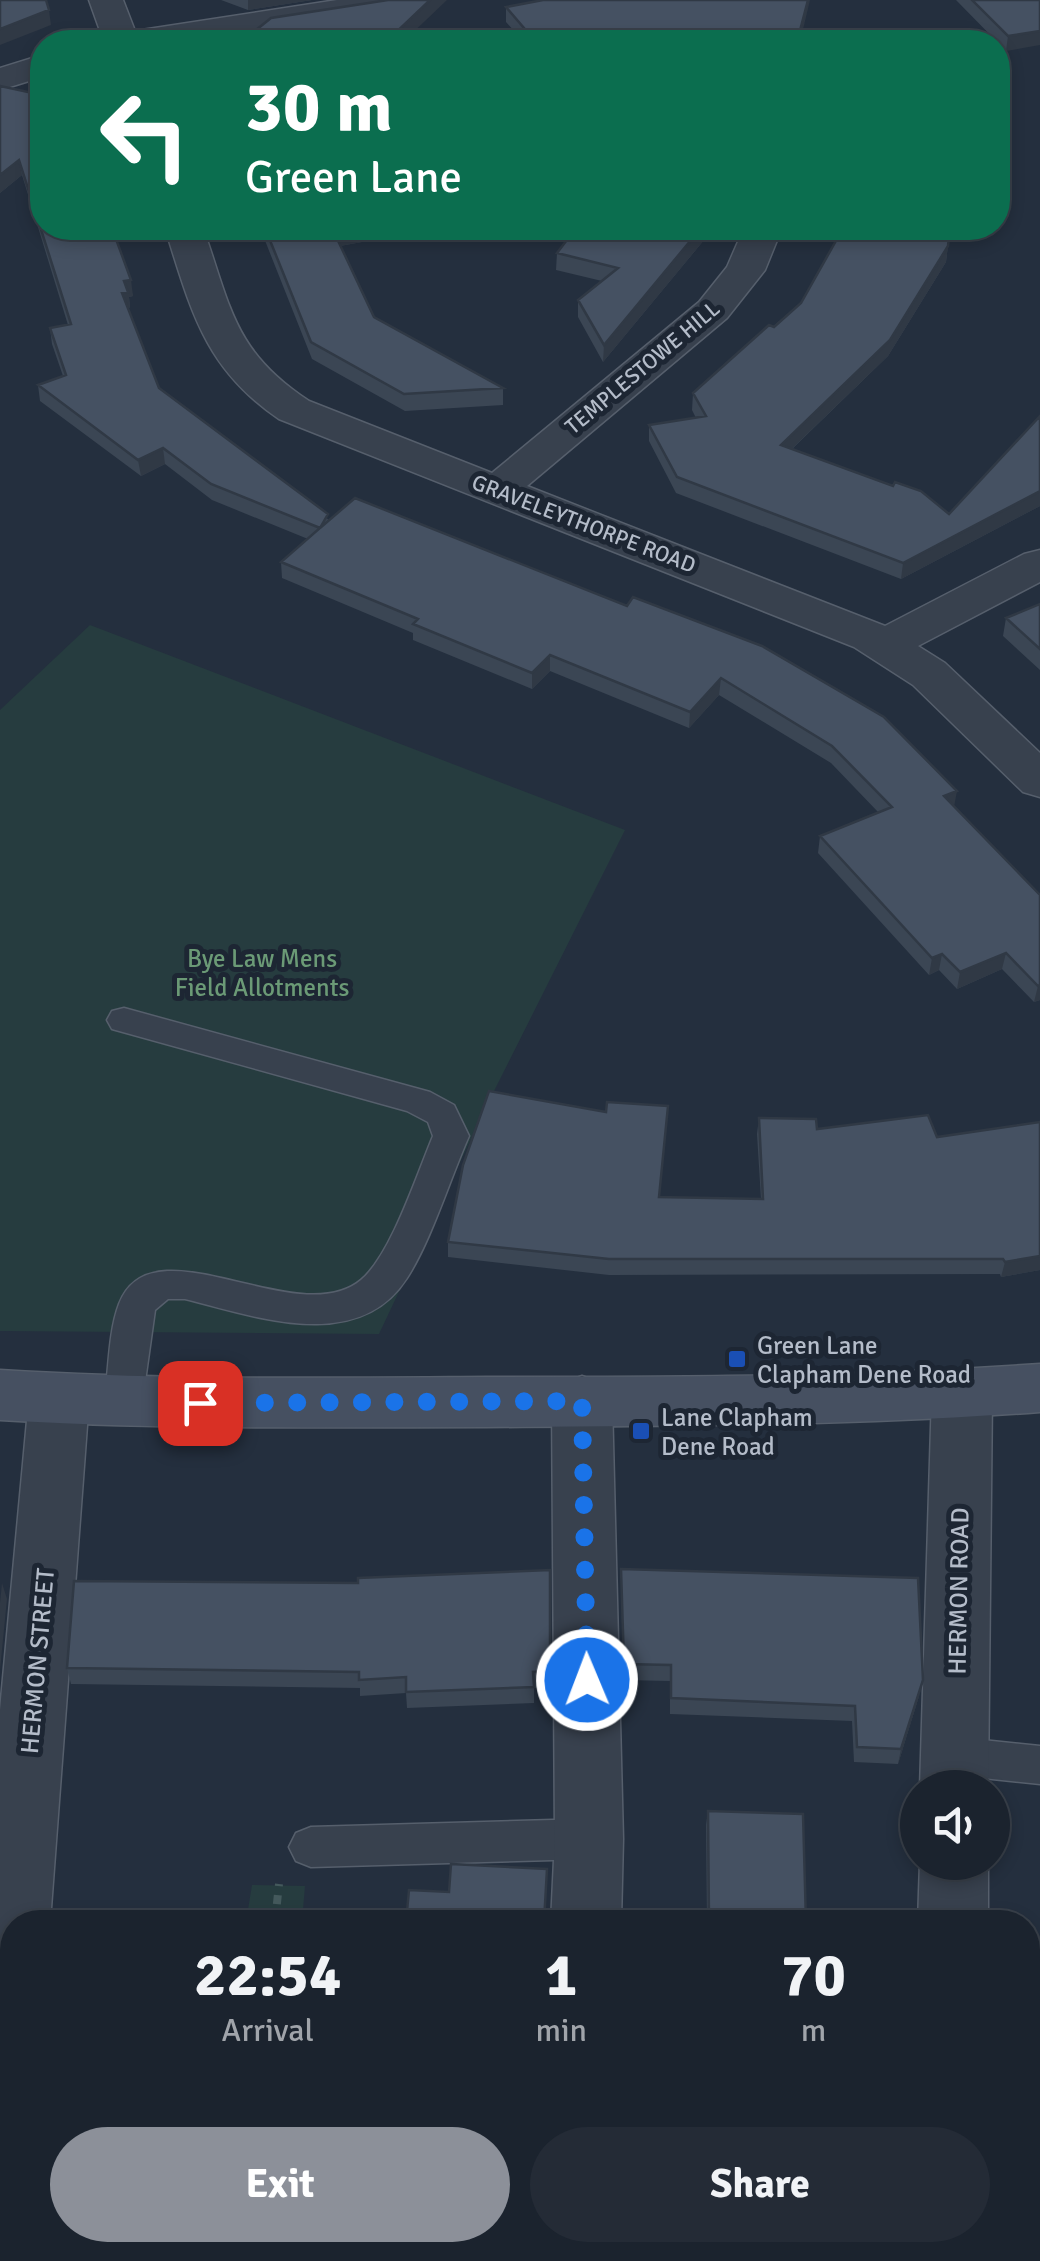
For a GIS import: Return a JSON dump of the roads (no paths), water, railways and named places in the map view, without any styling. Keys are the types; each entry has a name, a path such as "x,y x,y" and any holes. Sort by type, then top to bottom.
{"street":[{"path":"106,0 117,30"},
{"path":"211,30 403,0"},
{"path":"0,80 30,70"},
{"name":"GRAVELEYTHORPE ROAD","path":"188,240 222,340 247,378 294,410 885,644 929,674 1040,781"},
{"name":"TEMPLESTOWE HILL","path":"498,489 713,310 745,270 758,240"},
{"path":"885,644 1040,564"},
{"path":"29,1397 124,1403 582,1401 962,1394 1040,1388"},
{"name":"HERMON ROAD","path":"954,1770 962,1394"},
{"name":"HERMON STREET","path":"15,1910 29,1397"},
{"path":"582,1401 589,1839 586,1910"},
{"path":"953,1910 954,1880"}],"lane":[{"path":"124,1020 418,1101 442,1114 451,1136 382,1287 343,1309 320,1312 185,1284 162,1285 143,1297 138,1306 124,1403"},
{"path":"979,1770 1040,1765"},
{"path":"311,1847 589,1839"}],"place":[{"name":"Green Lane Clapham Dene Road","path":"737,1359"},
{"name":"Lane Clapham Dene Road","path":"641,1431"}],"park label":[{"name":"Bye Law Mens Field Allotments","path":"262,972"}]}
